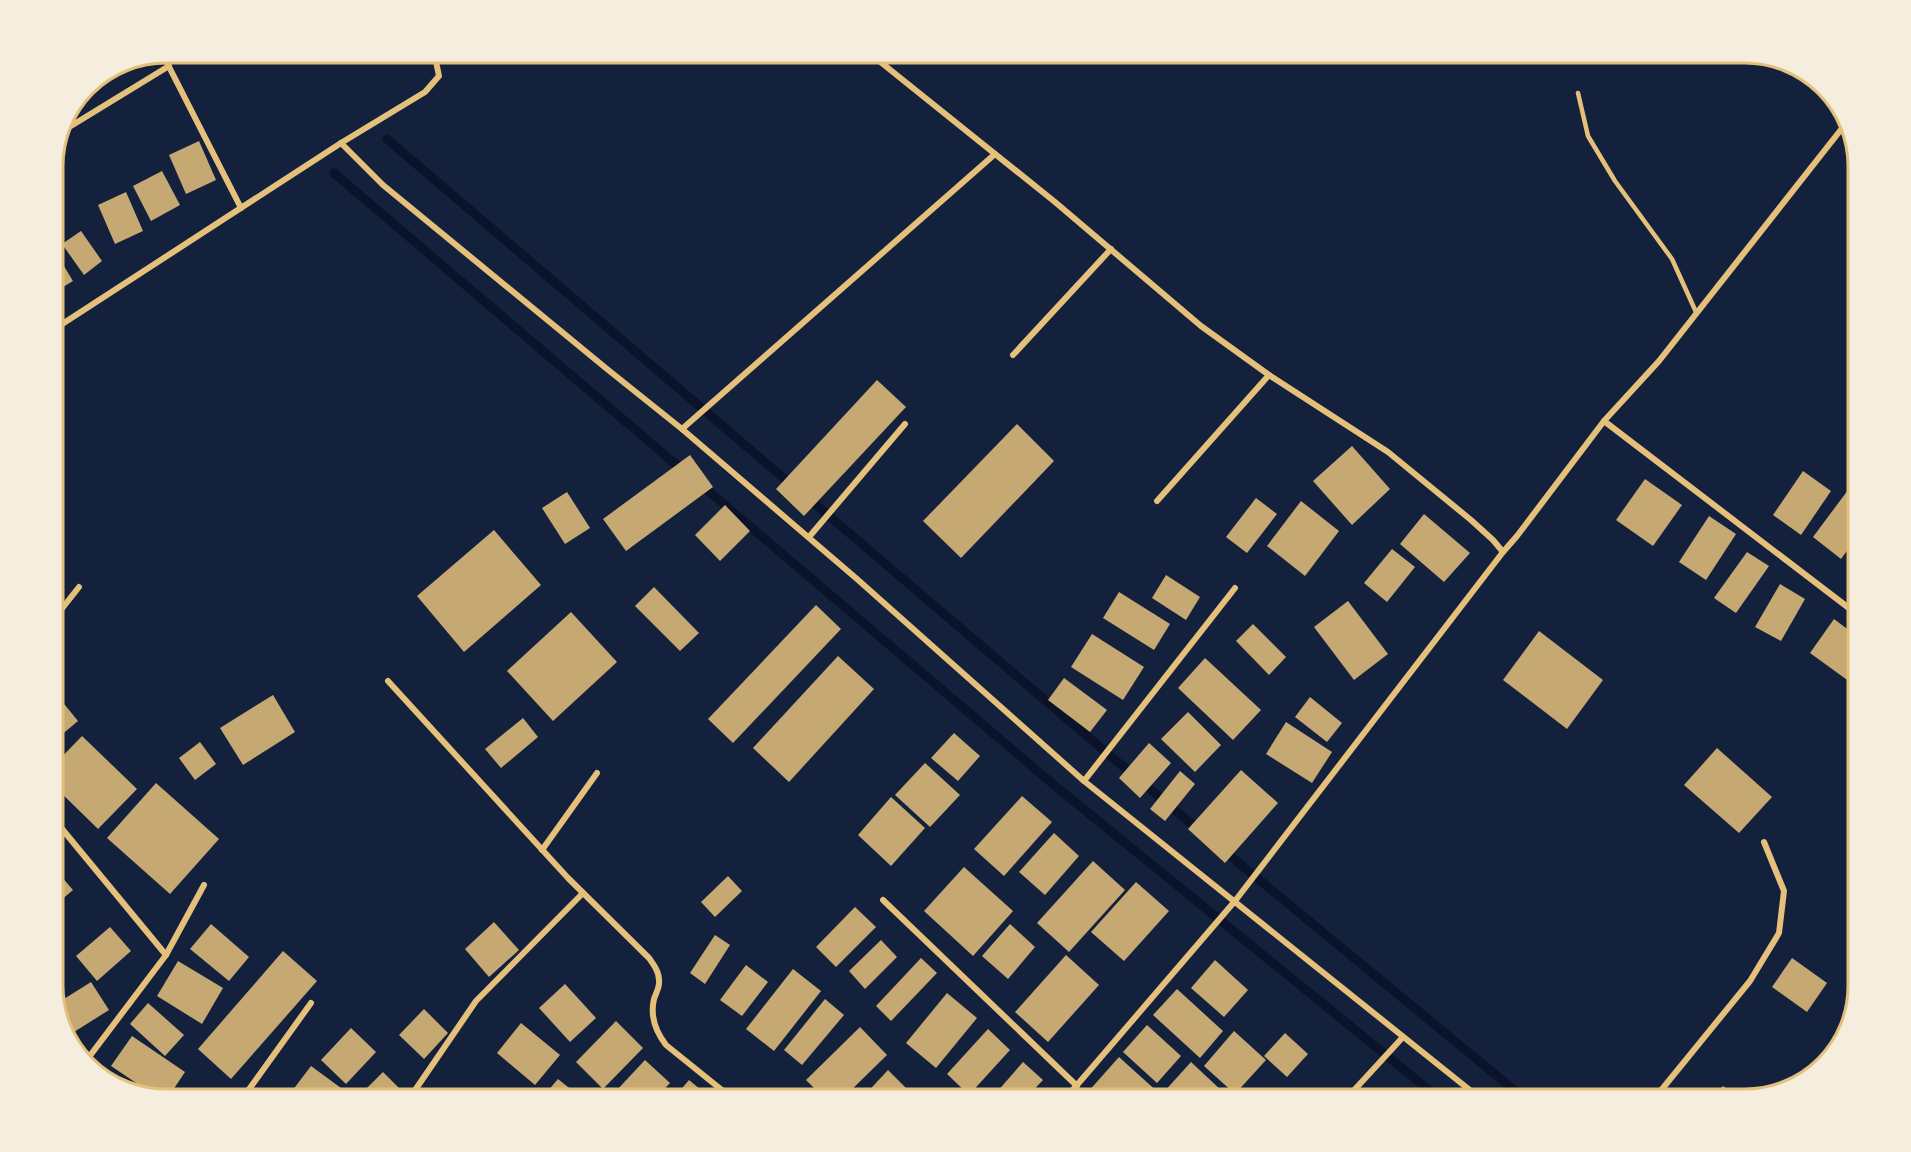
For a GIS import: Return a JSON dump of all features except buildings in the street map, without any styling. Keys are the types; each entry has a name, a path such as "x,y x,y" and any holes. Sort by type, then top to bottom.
{"street":[{"path":"167,63 241,208"},
{"path":"63,324 341,143 425,92 439,76 436,63"},
{"path":"882,63 1111,249 1201,326 1269,375 1388,452 1472,520 1503,552"},
{"path":"72,126 169,66"},
{"path":"1074,1089 1235,901 1604,421 1659,361 1841,129"},
{"path":"341,143 392,192 682,429 809,537 1084,781 1467,1089"},
{"path":"682,429 995,154"},
{"path":"1013,355 1111,249"},
{"path":"1157,501 1269,375"},
{"path":"1604,421 1848,607"},
{"path":"809,537 905,424"},
{"path":"63,607 79,587"},
{"path":"1084,781 1235,588"},
{"path":"388,681 542,850 649,958 657,970 660,982 654,1001 653,1018 659,1036 666,1045 720,1089"},
{"path":"542,850 597,773"},
{"path":"63,830 166,955"},
{"path":"1663,1089 1750,981 1779,933 1784,891 1764,842"},
{"path":"90,1056 166,955 204,885"},
{"path":"416,1089 476,1001 583,892"},
{"path":"883,900 1077,1086"},
{"path":"250,1089 311,1003"},
{"path":"1356,1089 1403,1037"}],"lane":[{"path":"1578,93 1588,136 1615,182 1672,259 1696,312"}],"waterway":[{"path":"387,139 794,487"},
{"path":"334,173 686,473"},
{"path":"699,483 1054,785 1428,1089"},
{"path":"807,497 1201,832"},
{"path":"1223,850 1513,1089"}]}
